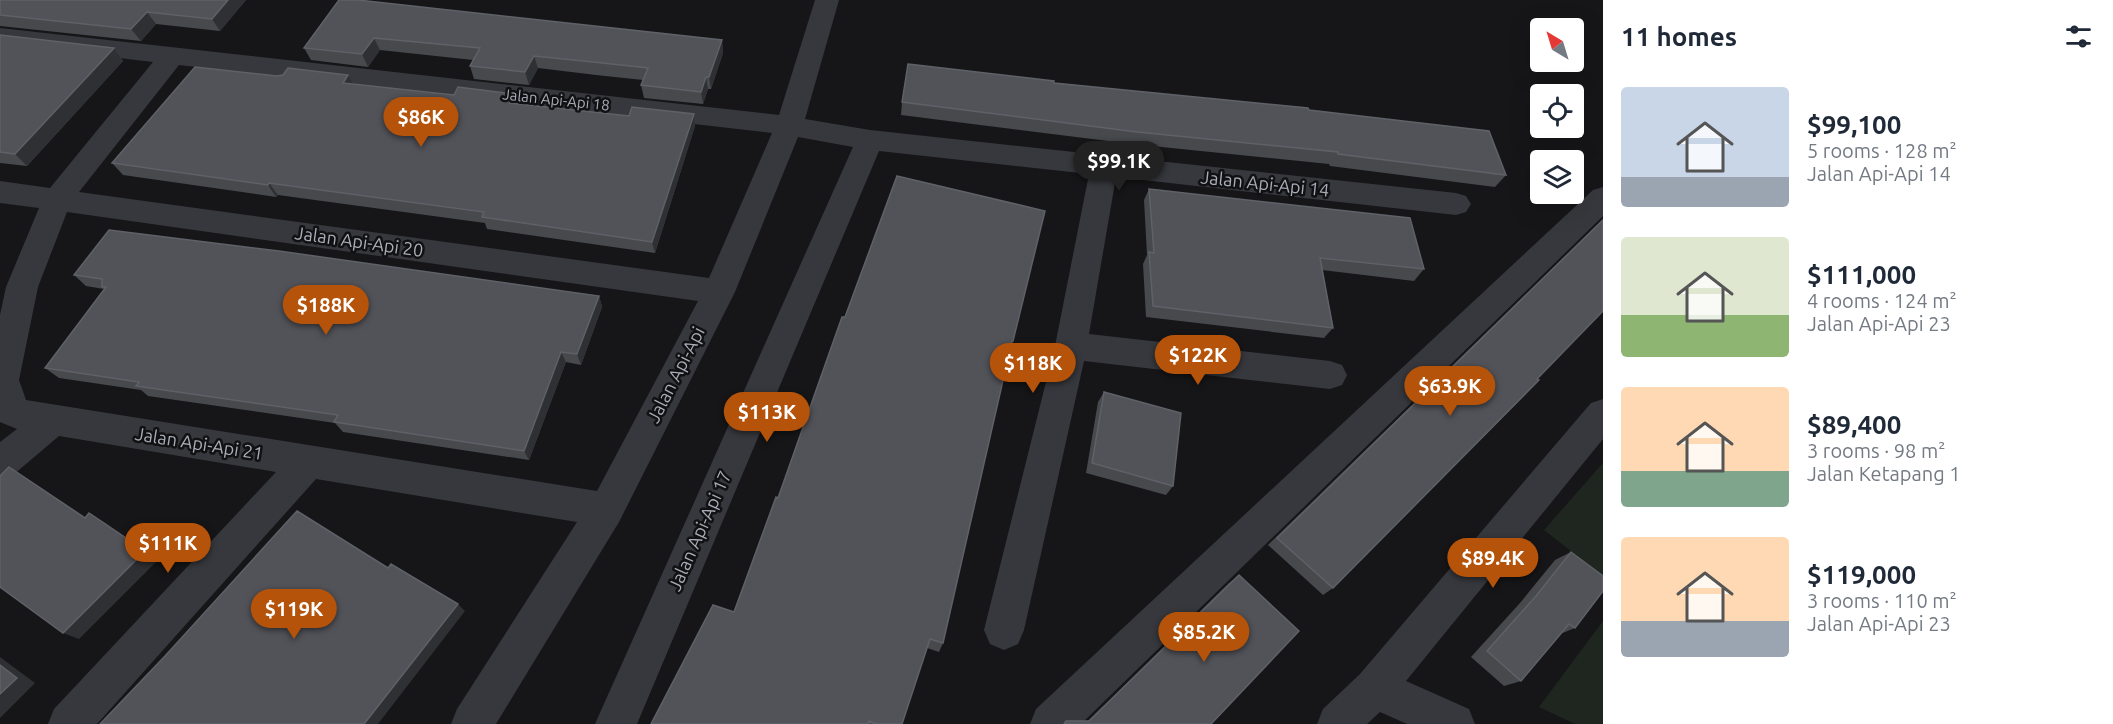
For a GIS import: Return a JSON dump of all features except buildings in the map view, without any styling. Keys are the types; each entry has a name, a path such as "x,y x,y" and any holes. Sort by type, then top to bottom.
{"street":[{"name":"Jalan Api-Api","path":"472,724 606,510 719,292 789,126 826,0"},
{"name":"Jalan Api-Api 18","path":"0,36 789,126"},
{"path":"57,200 171,57"},
{"name":"Jalan Api-Api 14","path":"789,126 870,140 1456,204"},
{"name":"Jalan Api-Api 17","path":"616,724 870,140"},
{"path":"1004,630 1071,346 1104,167"},
{"name":"Jalan Api-Api 20","path":"0,192 719,292"},
{"path":"1051,724 1603,198"},
{"name":"Jalan Api-Api 21","path":"57,200 22,287 2,380 13,413 606,510"},
{"path":"1071,346 1330,375"},
{"path":"1338,724 1374,688 1603,414"},
{"path":"0,464 52,420"},
{"path":"69,724 308,462"},
{"path":"1374,688 1454,724"}],"shaded area":[{"path":"1603,463 1603,576 1544,530"},
{"path":"1603,621 1603,724 1575,724 1539,707"}]}
